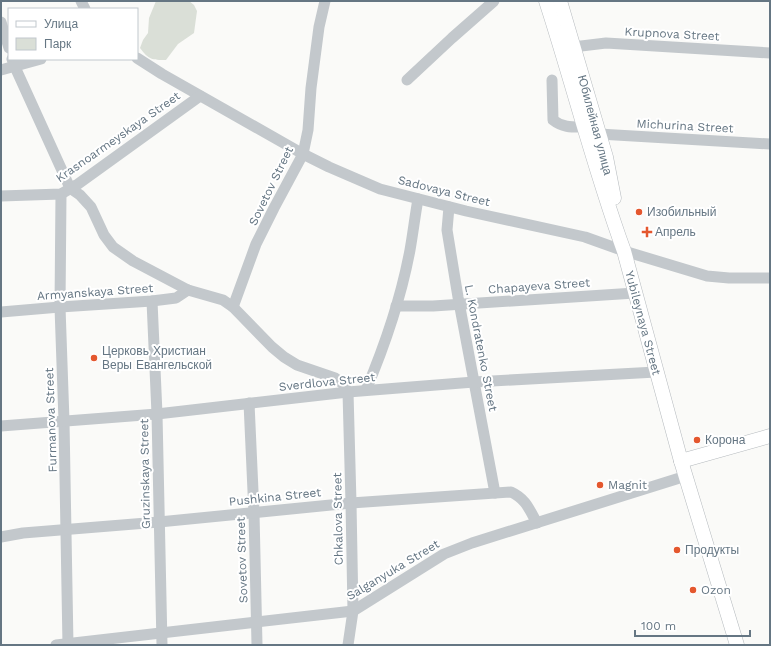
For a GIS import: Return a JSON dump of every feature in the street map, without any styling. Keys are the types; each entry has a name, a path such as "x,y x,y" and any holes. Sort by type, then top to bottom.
{"main road":[{"name":"Yubileynaya Street","path":"546,1 624,251 681,461 737,645"},
{"name":"Юбилейная улица","path":"560,1 606,157 624,251"},
{"path":"681,461 770,436"}],"street":[{"name":"Sovetov Street","path":"233,307 256,244 303,154 308,130 311,88 319,27 325,1"},
{"path":"407,80 494,1"},
{"path":"1,22 8,45"},
{"name":"Krupnova Street","path":"573,46 606,43 770,53"},
{"name":"Sadovaya Street","path":"138,59 200,96 303,154 380,189 449,207 585,237 624,251 707,276 729,278 770,278"},
{"path":"1,70 14,63 34,60"},
{"path":"14,63 66,191 80,195 91,207 104,235 114,247 133,261 188,290 223,300 233,307 272,347 284,357 297,365 335,378 342,383 348,392"},
{"path":"552,80 553,120 558,124 567,127 585,127"},
{"name":"Krasnoarmeyskaya Street","path":"1,196 66,191 78,184 200,96"},
{"name":"Michurina Street","path":"599,134 770,144"},
{"name":"Furmanova Street","path":"66,191 60,307 64,421 68,644"},
{"path":"366,390 380,356 403,281 410,250 418,199"},
{"name":"L. Kondratenko Street","path":"449,207 447,230 459,304 495,493"},
{"name":"Armyanskaya Street","path":"1,312 152,301 176,298 188,290"},
{"name":"Chapayeva Street","path":"396,306 433,306 635,293"},
{"name":"Gruzinskaya Street","path":"152,301 157,414 162,645"},
{"name":"Sverdlova Street","path":"1,426 157,414 366,390 474,382 656,372"},
{"name":"Chkalova Street","path":"348,392 353,611 348,645"},
{"name":"Sovetov Street","path":"249,403 254,513 257,645"},
{"name":"Salganyuka Street","path":"56,645 353,611 444,554 472,543 686,476"},
{"name":"Pushkina Street","path":"1,537 23,533 159,522 351,503 511,492 519,496 526,503 537,523"}],"green space":[{"path":"156,1 189,1 194,5 197,11 194,33 178,44 166,60 157,60 148,57 140,48 148,33 149,18"}],"place":[{"name":"Изобильный","path":"639,212"},
{"name":"Апрель","path":"647,232"},
{"name":"Церковь Христиан Веры Евангельской","path":"94,358"},
{"name":"Корона","path":"697,440"},
{"name":"Magnit","path":"600,485"},
{"name":"Продукты","path":"677,550"},
{"name":"Ozon","path":"693,590"}]}
